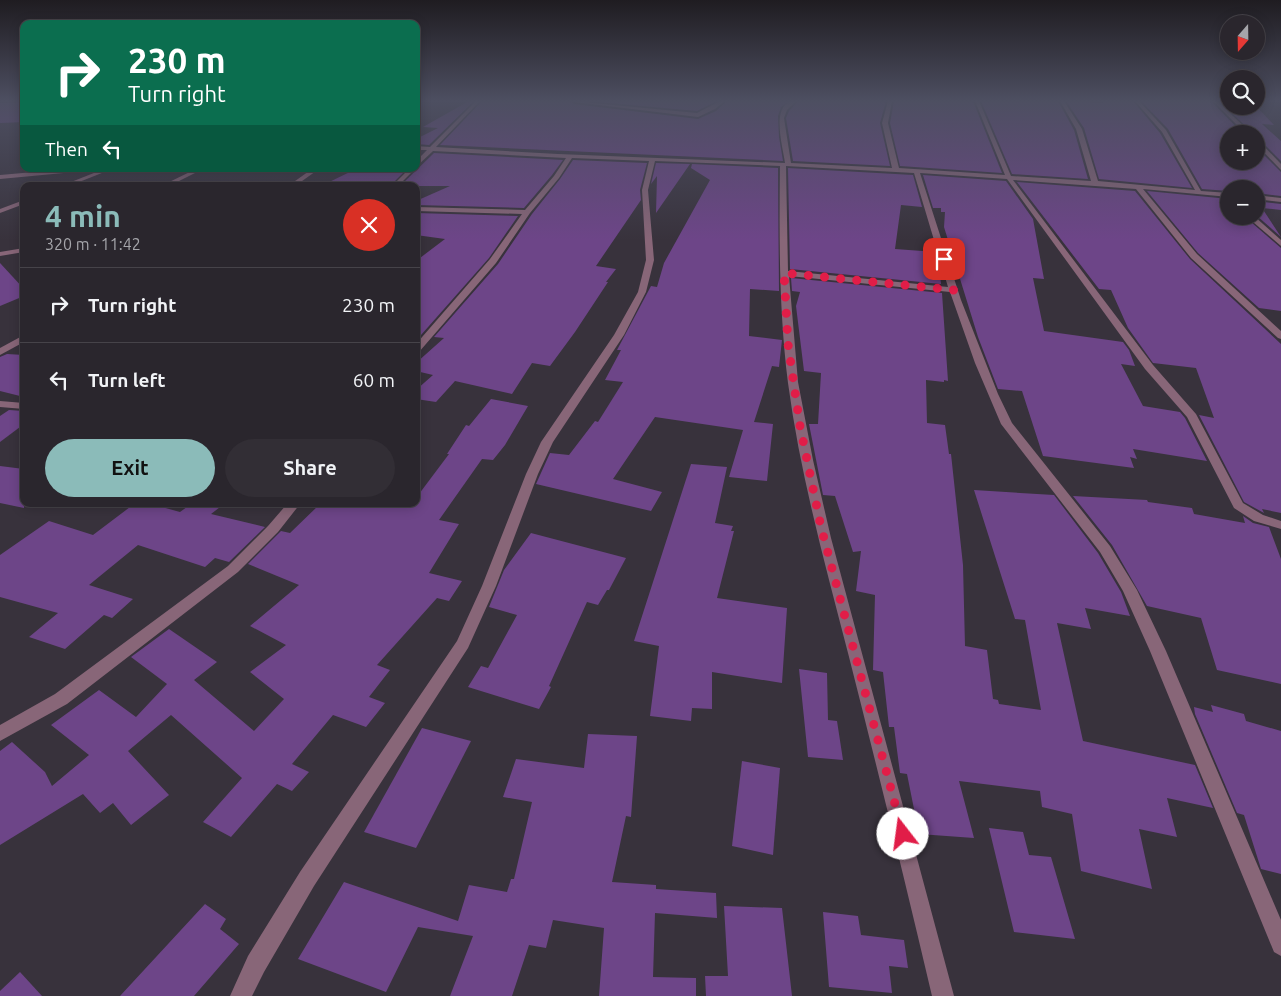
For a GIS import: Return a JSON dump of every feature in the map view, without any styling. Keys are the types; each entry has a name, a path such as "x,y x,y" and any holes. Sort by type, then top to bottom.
{"street":[{"path":"784,147 786,164 784,273 788,344 800,426 821,527 913,871 944,996"},
{"path":"891,147 896,170"},
{"path":"996,147 1009,178 1150,367 1192,416 1238,506 1250,516 1268,523 1281,525"},
{"path":"1086,147 1095,183"},
{"path":"1173,147 1199,192"},
{"path":"420,148 896,170 1137,186 1220,194"},
{"path":"420,161 432,149"},
{"path":"1265,150 1281,168"},
{"path":"420,345 493,261 527,212 557,177 570,156"},
{"path":"242,996 256,964 307,879 464,644 489,586 532,474 547,442 620,335 642,292 650,260 644,208 645,190 652,160"},
{"path":"0,178 51,172"},
{"path":"74,182 100,172"},
{"path":"172,182 194,172"},
{"path":"297,182 312,172"},
{"path":"399,182 409,172"},
{"path":"916,172 954,290 984,373 1007,424 1105,549 1130,590 1158,651 1281,945"},
{"path":"1137,186 1194,256 1279,332"},
{"path":"1265,198 1281,200"},
{"path":"0,211 20,204"},
{"path":"420,209 527,212"},
{"path":"1259,225 1281,244"},
{"path":"0,254 20,251"},
{"path":"784,273 954,290"},
{"path":"0,352 20,340"},
{"path":"0,404 20,406"},
{"path":"0,734 61,699 233,569 273,529 291,507"}],"building":[{"path":"493,147 781,147 783,161"},
{"path":"791,147 886,147 890,166 793,161"},
{"path":"896,147 992,147 1002,173 900,166"},
{"path":"1001,147 1079,147 1088,179 1012,174"},
{"path":"1090,147 1168,147 1192,188 1099,179"},
{"path":"1178,147 1220,147 1220,170 1265,170 1265,156 1281,172 1281,196 1265,194 1265,180 1220,180 1220,190 1202,189"},
{"path":"1267,147 1281,147 1281,161"},
{"path":"434,153 563,160 524,208 420,205 420,199 450,186 420,186 420,182 404,182 414,172 420,172 420,167"},
{"path":"573,160 647,163 640,190 641,200 596,266 616,269 606,282 608,282 550,366 532,363 512,394 455,381 436,402 420,400 420,386 433,375 420,372 420,359 444,338 434,337 498,264 532,214"},
{"path":"656,163 690,164 656,213 657,176 651,184"},
{"path":"692,164 778,168 779,291 750,289 749,336 782,340 779,367 772,366 754,422 773,424 767,481 729,477 743,430 655,417 613,479 662,492 651,511 536,484 550,453 569,455 595,421 598,422 623,382 605,380 621,350 617,350 651,286 657,287 664,263 710,180 691,168"},
{"path":"788,168 913,175 922,207 901,205 895,249 936,252 941,284 790,269"},
{"path":"350,172 404,172 394,182 329,182"},
{"path":"923,175 1006,181 1033,219 1044,279 1033,278 1044,331 1123,342 1129,350 1135,366 1121,364 1143,406 1180,412 1207,461 1133,449 1137,459 1130,457 1134,468 1043,456 1022,391 998,389 978,337 944,227 945,212 941,212 941,208 933,208"},
{"path":"1017,182 1135,191 1190,259 1281,344 1281,513 1262,509 1264,513 1244,502 1199,415 1214,418 1196,368 1153,363 1128,328 1111,290 1099,289"},
{"path":"1147,191 1220,198 1220,225 1254,225 1281,248 1281,311 1259,308 1198,253"},
{"path":"1265,202 1281,204 1281,210 1265,208"},
{"path":"420,213 518,216 489,258 420,335 420,258 445,239 420,236"},
{"path":"1265,213 1281,237 1265,223"},
{"path":"0,263 20,285 20,298 0,306"},
{"path":"791,278 942,293 948,381 926,380 927,423 945,425 949,454 951,454 963,565 965,646 987,650 993,699 998,700 999,704 1041,710 1025,620 1015,619 974,490 1054,495 1098,553 1121,592 1130,616 1085,608 1091,629 1057,623 1083,741 1195,765 1213,808 1167,798 1177,837 1139,829 1152,889 1081,871 1072,814 1042,807 1040,791 959,781 974,838 919,834 907,774 900,773 894,727 889,727 883,672 873,670 875,595 856,591 861,551 853,552 835,496 823,495 809,424 818,424 821,373 804,371 796,306 800,292 792,291"},
{"path":"7,354 20,355 20,396 0,391 0,357"},
{"path":"491,399 528,406 505,445 493,460 482,459 439,520 459,524 429,573 462,581 449,601 437,598 377,665 390,670 369,697 385,703 366,727 333,715 292,764 309,772 292,791 277,784 231,837 203,822 242,778 171,715 128,751 169,795 131,825 113,803 100,813 83,794 0,845 0,751 12,742 45,772 52,786 89,755 51,725 99,690 136,717 167,684 131,657 169,629 217,662 194,680 254,731 284,699 250,672 286,645 250,626 299,585 248,564 281,531 290,533 317,507 420,507 420,493 449,454 447,454 466,425 469,426"},
{"path":"9,410 20,411 20,427 0,442 0,416"},
{"path":"691,464 727,467 715,523 733,526 731,531 734,531 717,598 787,608 782,683 712,672 712,709 692,708 691,721 650,716 659,646 634,641"},
{"path":"0,466 20,468 20,507 24,508 0,503"},
{"path":"1073,496 1147,500 1148,502 1192,508 1194,514 1245,523 1243,516 1253,523 1269,527 1281,559 1281,684 1217,670 1201,618 1147,606 1112,545"},
{"path":"130,507 162,507 180,512 187,507 220,507 211,514 265,527 229,562 215,558 205,567 138,545 89,585 133,599 112,618 104,615 65,649 29,637 58,613 0,597 0,555 49,521 93,535"},
{"path":"531,533 626,558 609,590 607,590 598,605 587,602 549,686 551,687 539,709 468,687 481,666 488,668 517,615 489,607 504,570"},
{"path":"799,669 827,673 828,720 837,721 843,760 808,757"},
{"path":"1211,705 1244,714 1246,721 1281,731 1281,874 1261,869 1244,815 1237,813 1195,714 1194,707 1213,712"},
{"path":"422,728 471,741 416,848 364,832"},
{"path":"588,734 637,736 631,817 626,816 612,882 656,885 656,889 716,893 717,918 655,913 653,977 696,978 696,996 599,996 604,928 553,920 546,948 529,945 512,996 450,996 473,936 418,927 386,992 298,959 344,882 458,921 469,885 507,892 511,879 514,879 532,802 503,797 516,759 584,768"},
{"path":"742,761 780,768 773,855 732,846"},
{"path":"989,828 1023,832 1029,855 1051,857 1075,939 1014,932"},
{"path":"205,904 226,919 220,929 239,944 194,996 120,996"},
{"path":"724,906 782,908 792,996 706,996 705,976 728,976"},
{"path":"823,912 858,916 861,935 904,940 908,968 889,966 892,993 829,987"},
{"path":"20,972 42,996 0,996 0,991"}],"route":[{"path":"903,834 821,527 800,426 788,344 784,273 954,290 944,259"}]}
